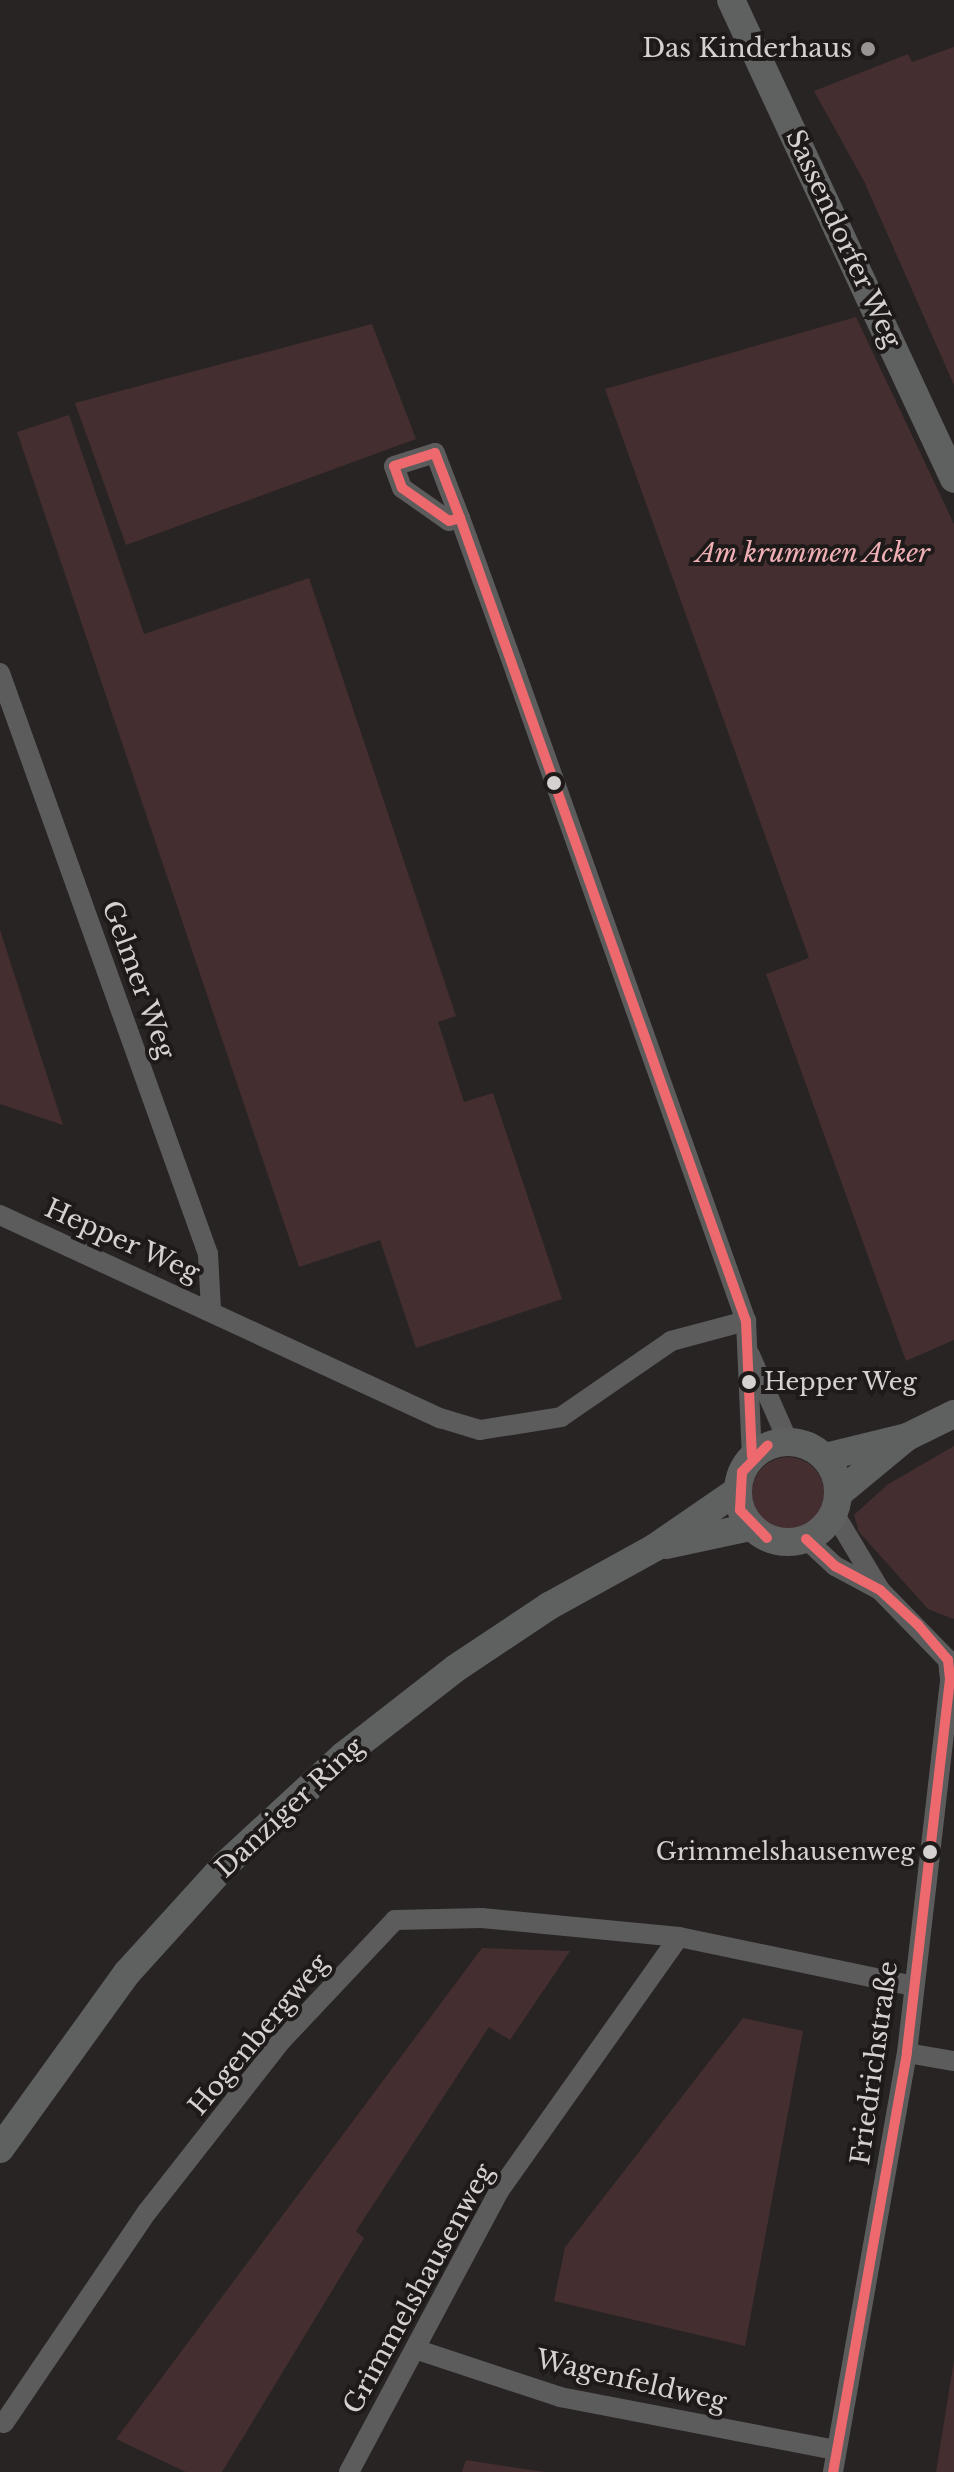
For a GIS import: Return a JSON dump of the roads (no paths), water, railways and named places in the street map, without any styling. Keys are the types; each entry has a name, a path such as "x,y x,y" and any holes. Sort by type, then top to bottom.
{"main road":[{"name":"Sassendorfer Weg","path":"731,0 954,479"},
{"path":"825,1457 907,1437 954,1414"},
{"path":"836,1503 836,1474 825,1457 808,1445 788,1441 752,1456 737,1491 751,1527 786,1543 806,1539 836,1503 907,1437"},
{"name":"Danziger Ring","path":"0,2149 127,1973 225,1865 343,1756 482,1650 654,1548 737,1491"},
{"name":"Danziger Ring","path":"654,1548 751,1527"}],"street":[{"path":"460,518 746,1321 750,1355 746,1383 752,1456"},
{"name":"Gelmer Weg","path":"0,673 9,728 208,1254 211,1309"},
{"name":"Hepper Weg","path":"0,1215 211,1309 440,1418 480,1430 561,1417 671,1341 746,1321"},
{"path":"750,1355 788,1441"},
{"path":"836,1503 880,1590"},
{"path":"806,1539 835,1566 880,1590"},
{"name":"Friedrichstraße","path":"833,2472 907,2053 950,1679 948,1660 880,1590"},
{"name":"Hogenbergweg","path":"4,2423 147,2212 282,2040 395,1920 482,1918 679,1937"},
{"path":"679,1937 913,1986"},
{"name":"Grimmelshausenweg","path":"349,2472 418,2350 499,2191 679,1937"},
{"path":"907,2053 954,2061"},
{"name":"Wagenfeldweg","path":"418,2350 560,2397 836,2450"}],"place":[{"name":"Das Kinderhaus","path":"868,49"},
{"name":"Hepper Weg","path":"749,1382"},
{"name":"Grimmelshausenweg","path":"930,1852"}],"park label":[{"name":"Am krummen Acker","path":"813,554"}]}
